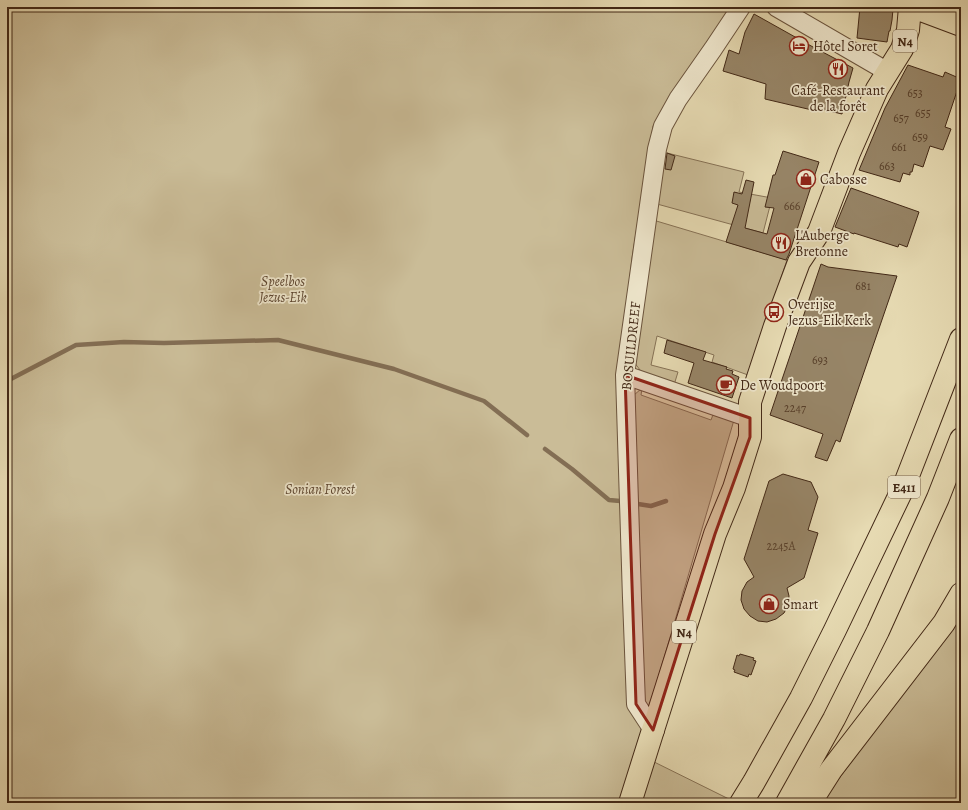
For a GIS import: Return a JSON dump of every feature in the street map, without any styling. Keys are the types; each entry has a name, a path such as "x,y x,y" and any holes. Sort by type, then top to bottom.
{"main road":[{"name":"N4","path":"630,803 648,723 734,488 750,436 750,402 775,326 799,262 819,232 849,153 877,89 902,49 908,30 910,7"},
{"path":"913,7 961,25"},
{"name":"E411","path":"741,803 804,691 904,486 961,339"},
{"name":"E411","path":"787,803 834,719 878,631 935,505 961,439"},
{"path":"810,803 831,770 944,623 961,594"}],"street":[{"name":"BOSUILDREEF","path":"648,723 636,704 625,375 657,149 663,126 678,99 741,7"},
{"path":"776,7 888,72"},
{"path":"625,375 750,418"}],"highlighted area":[{"path":"625,375 750,418 750,437 715,534 653,730 636,704"}],"green space":[{"name":"Sonian Forest","path":"7,7 736,7 653,126 632,258 620,365 634,395 642,389 641,395 711,420 714,412 734,420 636,753 737,803 7,803"},
{"path":"663,152 744,172 739,192 772,198 763,233 657,204"},
{"path":"653,220 787,260 748,375 712,362 714,355 657,336 651,365 678,372 674,385 643,374 634,362"},
{"path":"961,613 961,803 821,803"}],"building":[{"path":"860,7 891,7 891,9 893,9 887,42 857,38"},
{"path":"754,14 853,68 842,114 813,107 812,110 765,99 766,84 723,71 729,50 739,54 745,32"},
{"path":"908,65 943,77 945,72 961,79 945,127 951,129 943,150 930,146 923,167 914,164 910,175 903,173 900,182 859,170 885,108"},
{"path":"783,151 819,162 786,260 726,242 738,205 732,203 734,192 742,194 746,180 754,182 745,228 767,234 774,208 765,207 773,175 775,175"},
{"path":"667,153 675,156 671,170 665,169"},
{"path":"851,188 919,212 907,247 899,244 898,247 835,227"},
{"path":"821,264 828,267 897,276 840,442 836,440 827,461 815,457 823,434 770,415"},
{"path":"667,340 706,352 703,360 727,367 726,369 733,371 732,374 739,377 732,398 688,383 694,363 664,353"},
{"path":"783,474 811,482 818,497 808,530 818,533 804,578 787,588 789,596 788,605 784,613 776,619 767,622 758,621 750,616 744,609 741,600 742,591 747,582 754,577 744,559 769,481"},
{"path":"740,654 754,658 753,660 756,661 751,675 749,674 748,677 734,672 735,670 733,669 737,655 739,656"}],"waterway":[{"path":"7,381 76,345 124,342 164,343 278,340 394,369 484,401 527,435"},
{"path":"545,449 609,500 620,501"},
{"path":"638,504 651,506 666,501"}],"place":[{"name":"Hôtel Soret","path":"799,46"},
{"name":"Café-Restaurant de la forêt","path":"838,69"},
{"name":"Cabosse","path":"806,179"},
{"name":"L'Auberge Bretonne","path":"781,243"},
{"name":"Overijse Jezus-Eik Kerk","path":"774,312"},
{"name":"De Woudpoort","path":"726,385"},
{"name":"Smart","path":"769,604"}],"park label":[{"name":"Speelbos Jezus-Eik","path":"283,290"}]}
